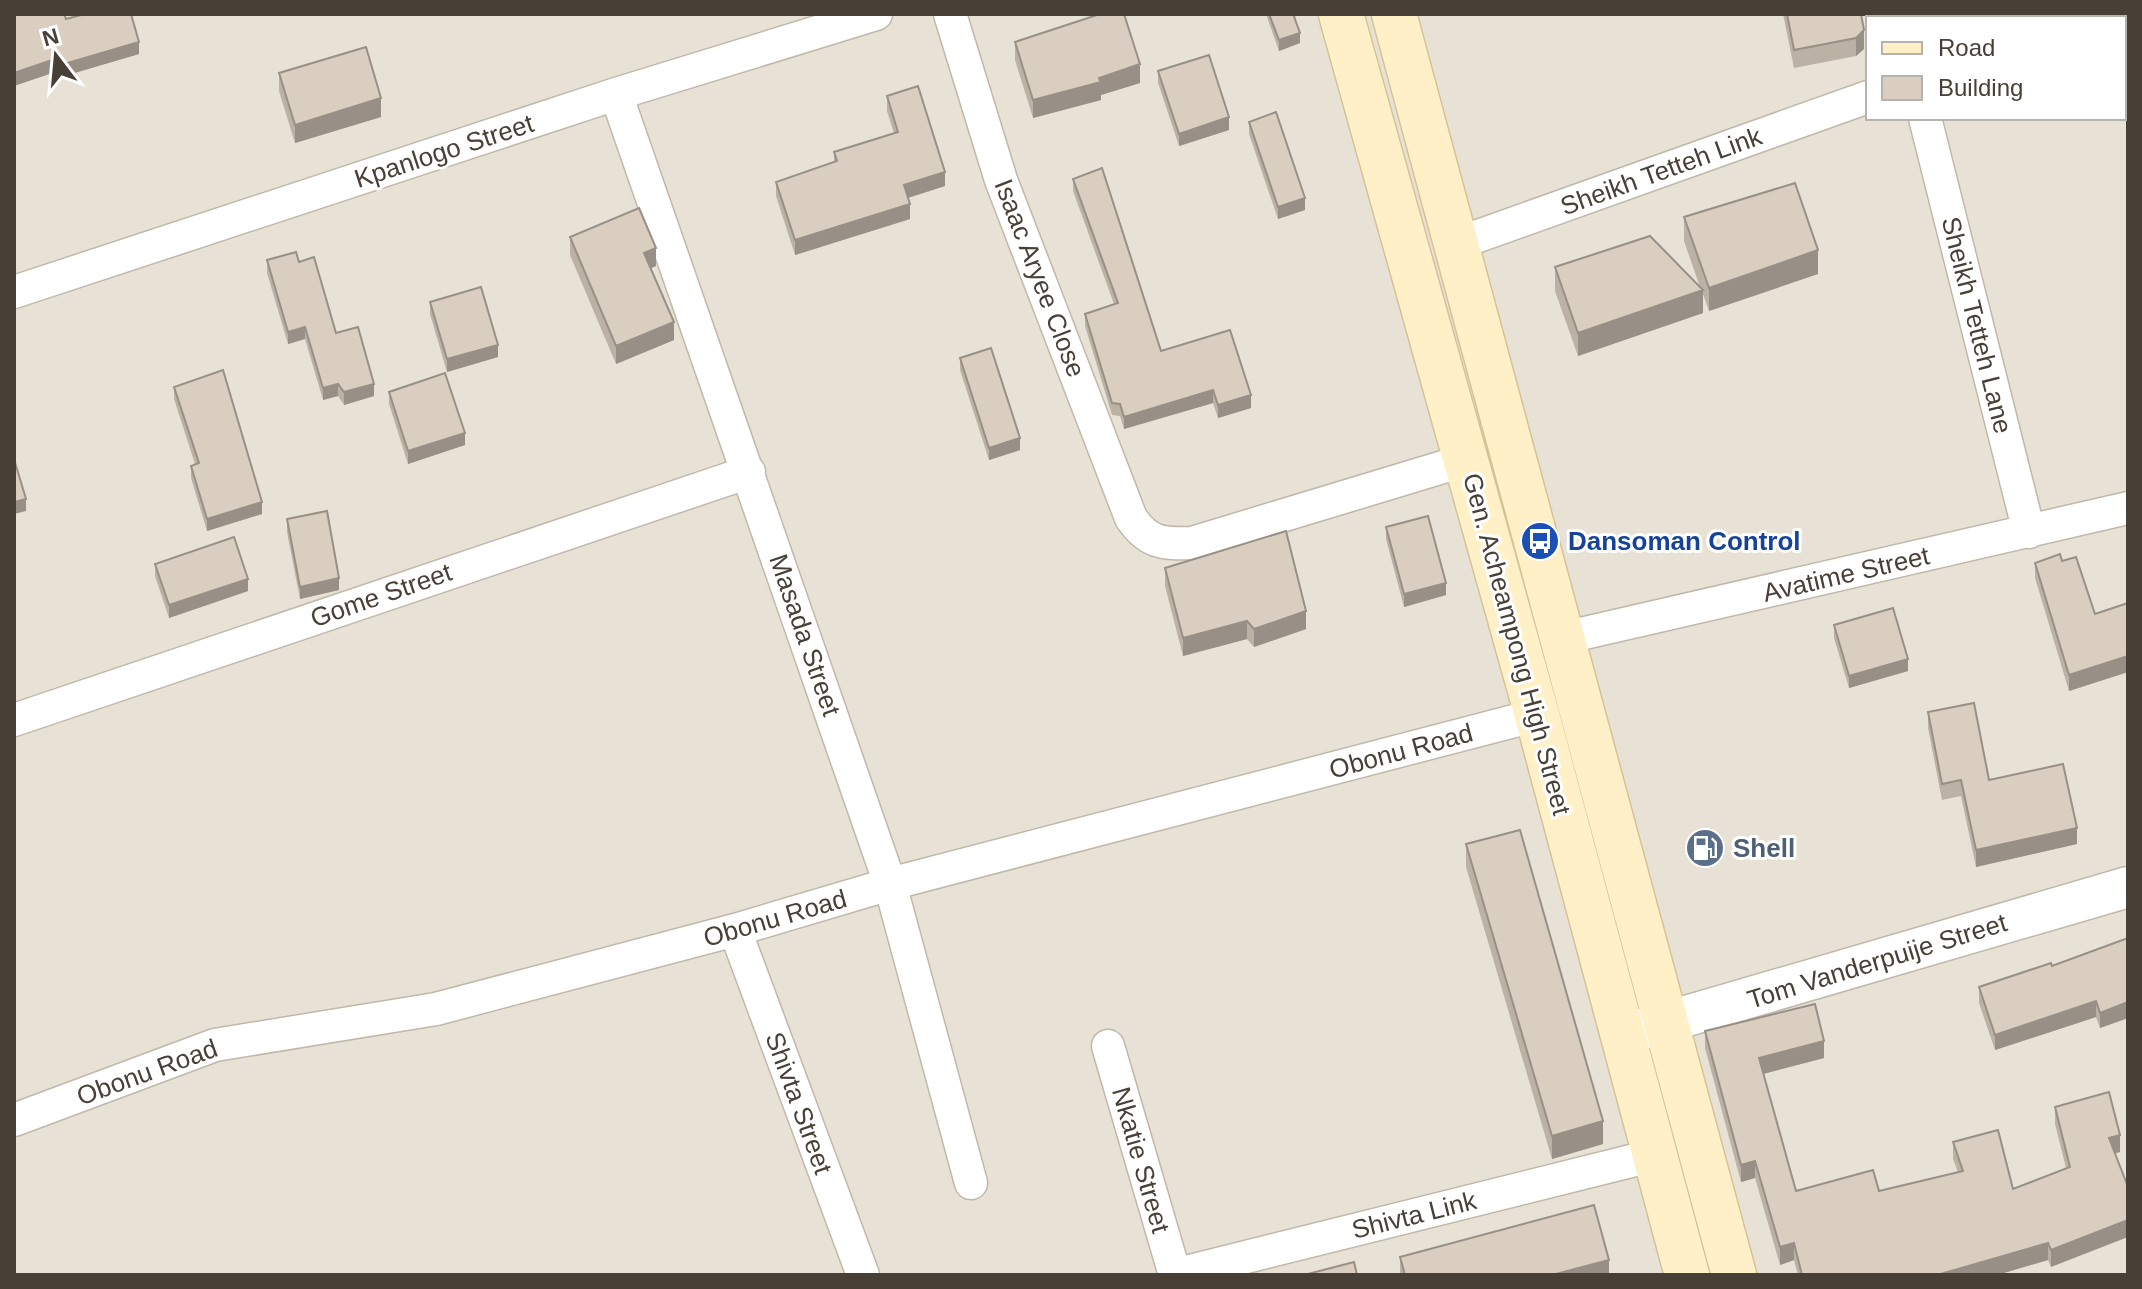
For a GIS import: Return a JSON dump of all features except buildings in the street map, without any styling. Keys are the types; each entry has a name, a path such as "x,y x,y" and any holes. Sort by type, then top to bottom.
{"main road":[{"name":"Gen. Acheampong High Street","path":"1341,14 1625,1034 1687,1275"},
{"name":"Gen. Acheampong High Street","path":"1394,14 1453,245 1563,638 1734,1275"}],"street":[{"name":"Kpanlogo Street","path":"14,292 616,94 876,14"},
{"name":"Isaac Aryee Close","path":"950,14 1001,180 1131,518 1143,536 1161,544 1192,543 1466,460"},
{"name":"Masada Street","path":"616,94 890,884 971,1183"},
{"name":"Sheikh Tetteh Link","path":"1453,245 1866,98"},
{"name":"Sheikh Tetteh Lane","path":"1926,120 2029,532"},
{"name":"Gome Street","path":"14,720 749,472"},
{"name":"Avatime Street","path":"1563,638 2128,508"},
{"name":"Obonu Road","path":"14,1120 215,1045 436,1009 735,930 890,884 1537,715"},
{"name":"Tom Vanderpuije Street","path":"1625,1034 1668,1024 2128,887"},
{"name":"Shivta Street","path":"735,930 863,1275"},
{"name":"Nkatie Street","path":"1108,1046 1174,1275"},
{"name":"Shivta Link","path":"1174,1275 1655,1155"}],"shaded area":[{"path":"14,14 2128,14 2128,1275 14,1275"}],"place":[{"name":"Dansoman Control","path":"1540,541"},
{"name":"Shell","path":"1705,848"}]}
